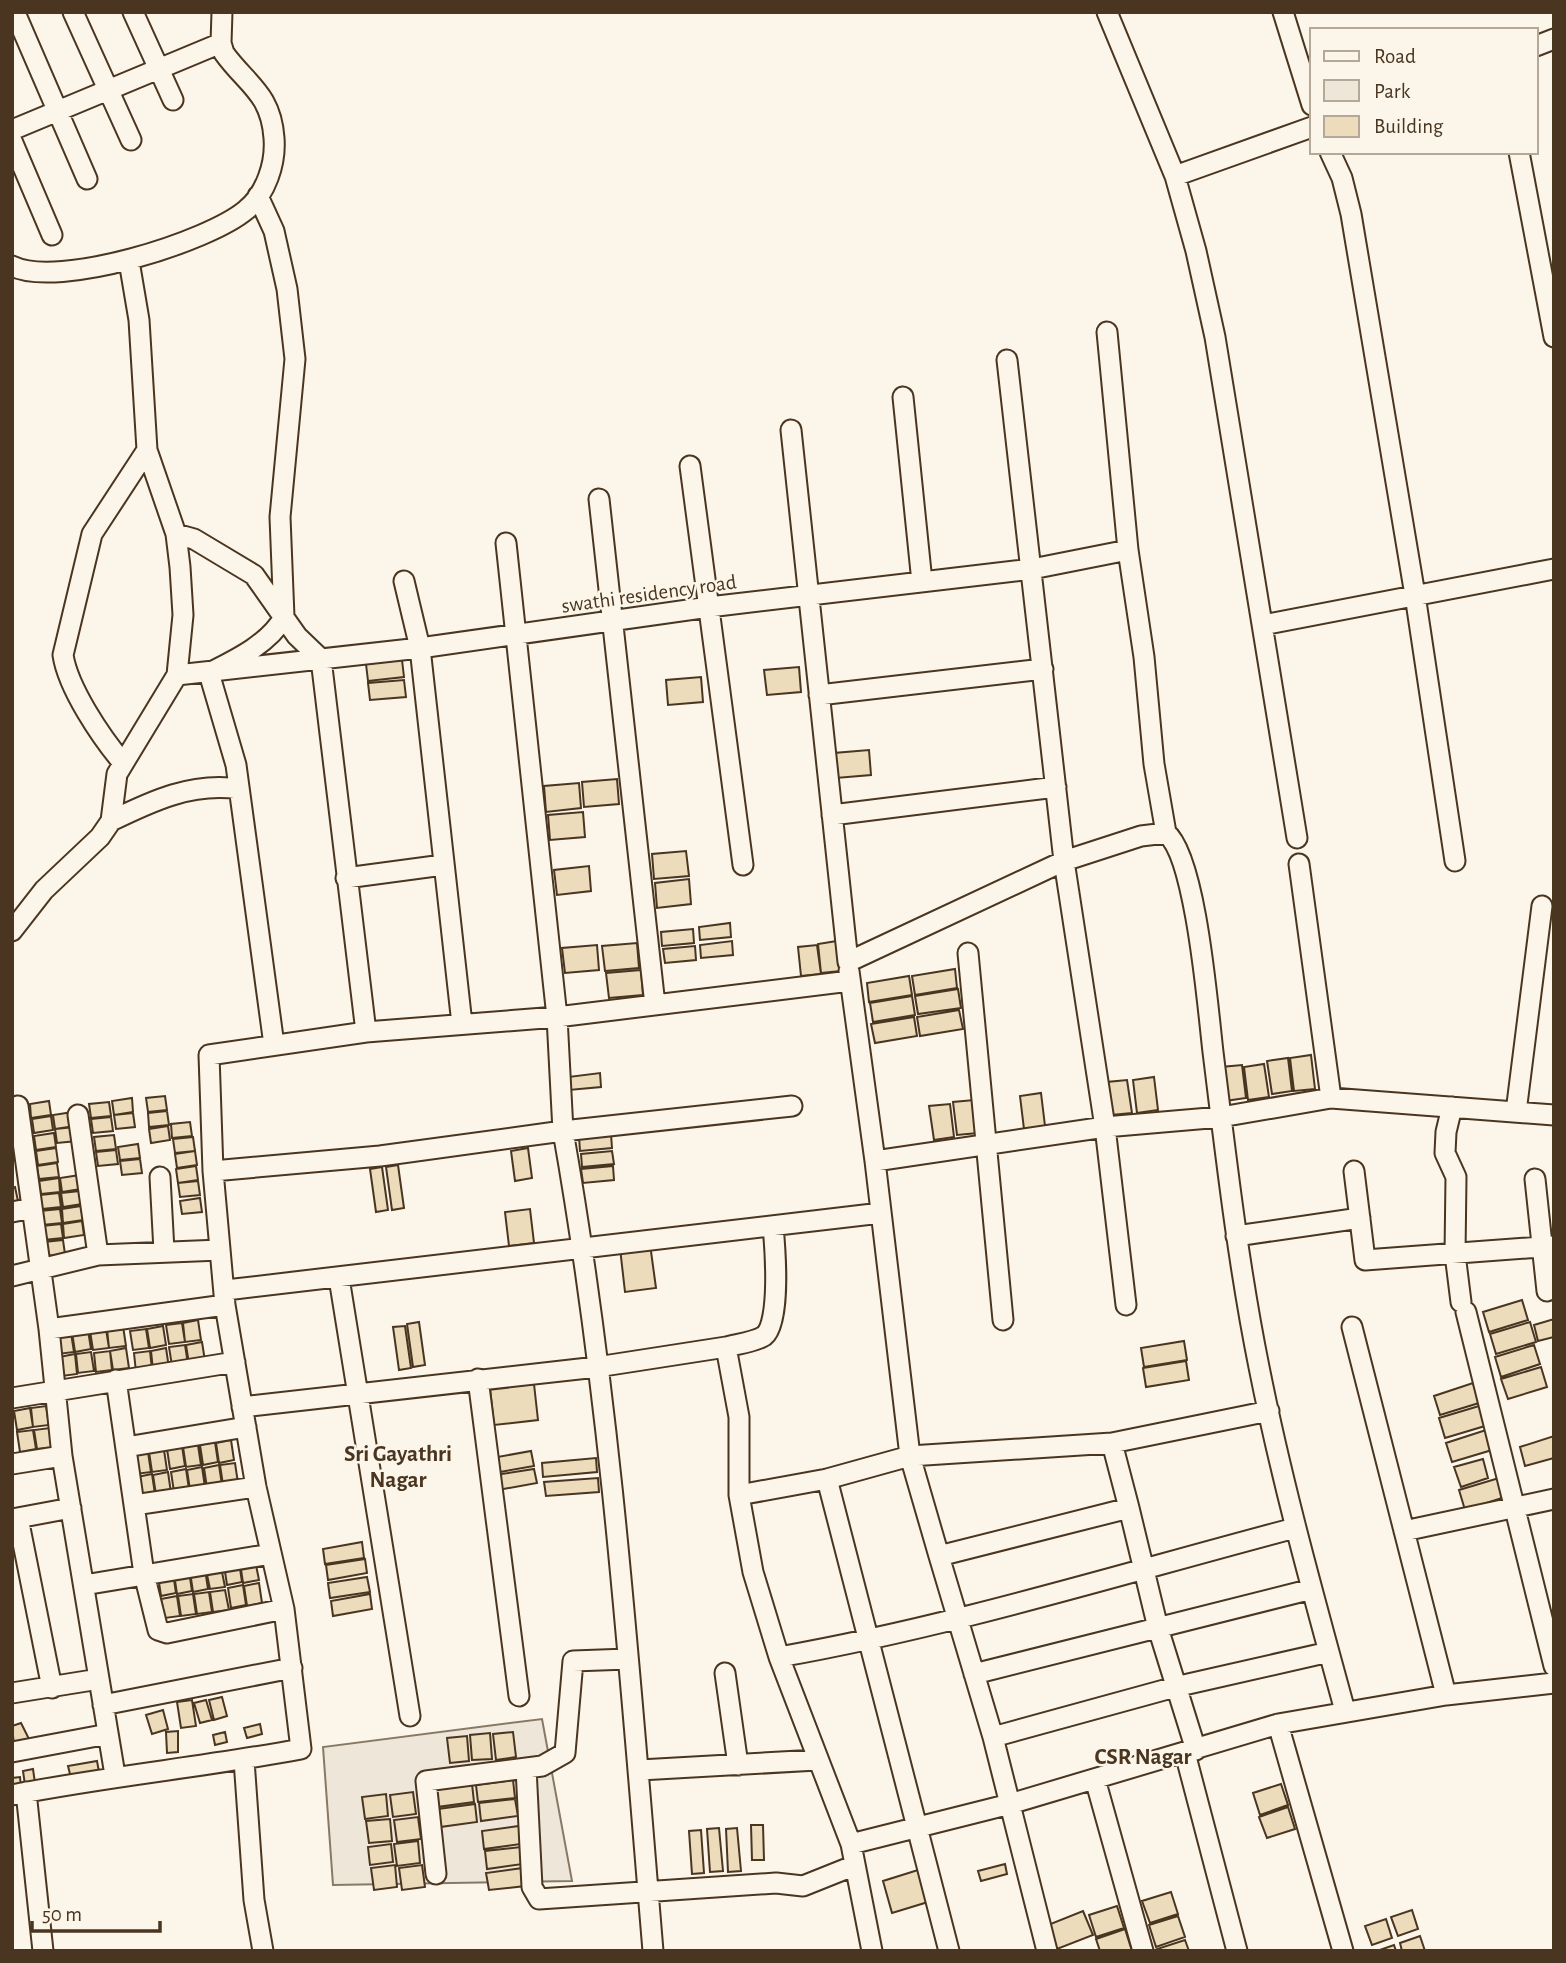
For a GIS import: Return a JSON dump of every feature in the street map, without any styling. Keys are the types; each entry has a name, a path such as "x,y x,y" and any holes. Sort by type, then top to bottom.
{"street":[{"path":"73,12 131,140"},
{"path":"133,12 173,100"},
{"path":"12,266 52,271 129,261 215,230 247,210 258,196 272,164 274,137 264,99 249,78 231,63 221,43 222,12"},
{"path":"1107,12 1175,176 1196,251 1215,337 1297,838"},
{"path":"1283,12 1310,99"},
{"path":"16,15 87,179"},
{"path":"12,130 221,43"},
{"path":"1175,176 1310,128"},
{"path":"12,141 52,235"},
{"path":"1332,154 1351,214 1415,594 1455,861"},
{"path":"1519,154 1554,337"},
{"path":"258,196 274,231 287,289 295,359 280,517 284,617 277,630 266,639 209,673 236,765 274,1045"},
{"path":"12,931 44,890 100,837 111,821 113,791 123,763 177,675 183,615 176,534 147,450 139,320 129,261"},
{"path":"1108,332 1128,550 1144,657 1154,764 1166,833"},
{"path":"1007,360 1064,861 1105,1128 1126,1305"},
{"path":"903,397 922,582"},
{"path":"791,430 849,971 910,1456 993,1737 1047,1951"},
{"path":"123,763 92,724 64,666 63,655 92,534 147,450"},
{"path":"690,466 743,865"},
{"path":"599,499 655,1005"},
{"path":"176,534 194,539 254,575 297,636 321,659 366,1032"},
{"path":"506,544 557,1017 563,1131 583,1246 640,1770 653,1951"},
{"name":"swathi residency road","path":"177,675 420,648 709,607 1032,569 1128,550"},
{"path":"1263,625 1554,569"},
{"path":"404,581 420,648 462,1024"},
{"path":"819,695 1043,669"},
{"path":"111,821 177,792 219,786 239,789"},
{"path":"832,816 1056,787"},
{"path":"43,1951 19,1793 115,1775 244,1760 301,1749 284,1609 256,1487 225,1298 214,1171 209,1055 366,1032 557,1017 655,1005 849,971 1064,861 1141,836 1166,833 1176,840 1186,870 1203,970 1236,1236 1269,1411 1295,1528 1345,1711"},
{"path":"1299,864 1331,1098"},
{"path":"346,878 443,865"},
{"path":"1516,1112 1542,906"},
{"path":"968,953 1003,1321"},
{"path":"875,1161 1105,1128 1221,1116 1331,1098 1554,1115"},
{"path":"214,1171 380,1156 563,1131 792,1106"},
{"path":"18,1107 22,1210 40,1270 62,1456 115,1775"},
{"path":"1452,1107 1445,1153 1456,1177 1455,1254 1464,1307 1554,1666"},
{"path":"78,1115 98,1255"},
{"path":"1354,1171 1365,1261 1548,1247"},
{"path":"160,1177 164,1251"},
{"path":"1535,1179 1548,1247 1547,1291"},
{"path":"49,1329 339,1278 583,1246 881,1213"},
{"path":"1236,1236 1360,1218"},
{"path":"242,1407 597,1367 726,1347 763,1336 771,1327 777,1259 773,1226"},
{"path":"12,1276 98,1255 220,1250"},
{"path":"339,1278 410,1716"},
{"path":"1352,1327 1446,1695"},
{"path":"726,1347 740,1417 739,1495 753,1572 779,1657 851,1844 853,1866 872,1951"},
{"path":"12,1398 235,1362"},
{"path":"478,1379 519,1696"},
{"path":"116,1380 144,1574 155,1626 162,1633 284,1609"},
{"path":"739,1495 827,1479 910,1456 1112,1443 1269,1411"},
{"path":"125,1447 246,1427"},
{"path":"1112,1443 1175,1687 1237,1951"},
{"path":"12,1464 62,1456"},
{"path":"827,1479 949,1951"},
{"path":"134,1505 256,1487"},
{"path":"1404,1531 1516,1510 1554,1499"},
{"path":"51,1688 21,1581 15,1519 71,1508"},
{"path":"939,1556 1129,1508"},
{"path":"779,1657 869,1641 958,1619 1295,1528"},
{"path":"83,1585 271,1554"},
{"path":"974,1674 1312,1590"},
{"path":"993,1737 1175,1687 1329,1652"},
{"path":"436,1874 426,1782 542,1766 565,1753 573,1661 628,1659"},
{"path":"103,1705 292,1668"},
{"path":"725,1672 738,1765"},
{"path":"12,1693 99,1679"},
{"path":"851,1844 918,1830 1278,1724 1446,1695 1554,1682"},
{"path":"1278,1724 1343,1951"},
{"path":"12,1752 108,1734"},
{"path":"244,1760 254,1900 263,1951"},
{"path":"640,1770 817,1760"},
{"path":"526,1768 533,1887 540,1899 776,1883 803,1886 853,1866"},
{"path":"1095,1779 1143,1951"}],"green space":[{"path":"542,1719 572,1881 333,1885 323,1747"}],"building":[{"path":"402,660 404,677 368,681 366,664"},
{"path":"799,667 801,692 767,695 764,670"},
{"path":"701,677 703,702 668,705 666,680"},
{"path":"404,680 406,697 370,700 368,683"},
{"path":"869,750 871,775 836,778 834,753"},
{"path":"617,779 619,804 584,807 582,782"},
{"path":"579,783 581,808 546,812 544,786"},
{"path":"583,812 585,837 550,840 548,815"},
{"path":"686,851 689,876 654,879 652,854"},
{"path":"589,866 591,891 557,895 554,870"},
{"path":"689,879 691,904 657,908 655,883"},
{"path":"730,923 731,937 700,940 699,927"},
{"path":"693,929 694,943 662,946 661,932"},
{"path":"732,941 733,955 701,958 700,945"},
{"path":"837,941 841,971 821,973 818,944"},
{"path":"637,943 639,968 605,971 602,946"},
{"path":"597,945 599,970 565,973 562,948"},
{"path":"817,945 821,974 801,976 798,947"},
{"path":"695,946 696,960 665,963 663,949"},
{"path":"955,969 957,988 915,995 912,976"},
{"path":"641,970 643,995 609,998 606,973"},
{"path":"909,976 912,995 869,1002 867,983"},
{"path":"958,989 961,1008 918,1014 915,996"},
{"path":"912,996 915,1015 873,1022 870,1003"},
{"path":"959,1010 963,1029 920,1036 917,1017"},
{"path":"914,1017 917,1036 875,1043 871,1024"},
{"path":"1311,1055 1315,1089 1294,1091 1290,1058"},
{"path":"1288,1058 1292,1091 1272,1094 1267,1061"},
{"path":"1264,1064 1269,1097 1248,1100 1244,1067"},
{"path":"1242,1065 1246,1098 1225,1101 1221,1067"},
{"path":"600,1073 601,1087 569,1090 568,1077"},
{"path":"1154,1077 1158,1110 1137,1113 1133,1080"},
{"path":"1127,1080 1132,1113 1111,1115 1107,1082"},
{"path":"1041,1093 1045,1126 1024,1129 1020,1096"},
{"path":"165,1096 167,1110 148,1112 146,1098"},
{"path":"132,1098 133,1112 114,1115 112,1101"},
{"path":"974,1100 978,1133 957,1135 953,1102"},
{"path":"49,1101 51,1115 31,1118 30,1104"},
{"path":"109,1102 111,1116 91,1118 89,1104"},
{"path":"950,1104 954,1137 934,1140 929,1106"},
{"path":"167,1111 169,1125 149,1127 148,1113"},
{"path":"73,1112 75,1126 55,1129 53,1115"},
{"path":"133,1113 135,1127 116,1129 114,1115"},
{"path":"51,1116 53,1130 34,1133 32,1119"},
{"path":"111,1117 113,1131 93,1133 91,1119"},
{"path":"190,1122 192,1136 172,1138 171,1124"},
{"path":"168,1126 170,1140 151,1143 149,1129"},
{"path":"75,1127 77,1141 57,1143 55,1129"},
{"path":"54,1133 56,1147 36,1150 34,1136"},
{"path":"611,1134 612,1148 580,1151 579,1137"},
{"path":"114,1135 116,1149 96,1151 94,1137"},
{"path":"193,1137 195,1151 175,1153 173,1139"},
{"path":"138,1144 140,1158 120,1160 118,1147"},
{"path":"56,1148 58,1162 38,1165 36,1151"},
{"path":"528,1148 532,1178 515,1181 511,1151"},
{"path":"116,1150 118,1164 98,1166 96,1152"},
{"path":"195,1151 197,1165 177,1168 175,1154"},
{"path":"612,1151 614,1164 582,1167 581,1154"},
{"path":"140,1159 142,1173 122,1175 120,1161"},
{"path":"57,1163 59,1177 39,1179 37,1166"},
{"path":"398,1165 404,1208 392,1210 386,1167"},
{"path":"196,1166 198,1180 178,1183 176,1169"},
{"path":"613,1166 614,1180 583,1183 581,1169"},
{"path":"382,1167 388,1210 376,1212 370,1169"},
{"path":"80,1175 81,1189 62,1192 60,1178"},
{"path":"59,1178 60,1192 41,1194 39,1181"},
{"path":"198,1181 200,1195 180,1197 178,1183"},
{"path":"15,1187 18,1201 12,1202 12,1188"},
{"path":"80,1191 82,1204 63,1207 61,1193"},
{"path":"59,1193 61,1207 42,1209 40,1195"},
{"path":"200,1198 202,1212 182,1214 180,1201"},
{"path":"81,1206 83,1220 63,1223 62,1209"},
{"path":"60,1209 62,1223 42,1225 40,1211"},
{"path":"530,1209 534,1243 509,1246 505,1212"},
{"path":"82,1221 84,1235 64,1238 63,1224"},
{"path":"61,1224 63,1238 43,1240 42,1226"},
{"path":"63,1240 65,1254 45,1256 44,1242"},
{"path":"650,1244 656,1288 625,1292 620,1248"},
{"path":"1522,1300 1528,1320 1489,1332 1483,1312"},
{"path":"1554,1319 1554,1337 1538,1341 1534,1325"},
{"path":"198,1320 201,1340 185,1342 183,1323"},
{"path":"419,1322 425,1365 413,1367 407,1324"},
{"path":"1530,1322 1536,1342 1496,1354 1490,1334"},
{"path":"182,1323 185,1342 169,1344 166,1325"},
{"path":"123,1326 126,1346 109,1348 107,1329"},
{"path":"163,1326 166,1345 150,1348 147,1329"},
{"path":"405,1326 411,1368 399,1370 393,1327"},
{"path":"106,1329 109,1348 93,1350 90,1331"},
{"path":"146,1329 149,1348 133,1350 130,1331"},
{"path":"88,1330 91,1349 75,1352 72,1332"},
{"path":"71,1333 74,1352 58,1354 55,1335"},
{"path":"1184,1341 1187,1360 1144,1367 1141,1348"},
{"path":"202,1342 205,1361 189,1364 186,1345"},
{"path":"185,1345 188,1364 172,1366 169,1347"},
{"path":"1534,1345 1540,1364 1501,1377 1495,1357"},
{"path":"126,1348 129,1368 113,1370 110,1351"},
{"path":"166,1348 169,1368 153,1370 151,1351"},
{"path":"110,1351 112,1370 96,1372 94,1353"},
{"path":"150,1351 152,1370 136,1372 134,1353"},
{"path":"91,1352 94,1371 78,1373 76,1354"},
{"path":"75,1354 77,1374 62,1376 59,1357"},
{"path":"1186,1361 1189,1380 1146,1387 1143,1368"},
{"path":"1541,1367 1547,1387 1508,1399 1501,1379"},
{"path":"1473,1383 1479,1403 1440,1415 1434,1396"},
{"path":"534,1384 538,1420 494,1425 490,1388"},
{"path":"46,1406 49,1425 33,1427 31,1408"},
{"path":"1479,1406 1485,1426 1445,1438 1439,1418"},
{"path":"30,1408 33,1427 17,1430 14,1411"},
{"path":"50,1428 53,1447 37,1449 34,1430"},
{"path":"33,1430 36,1449 20,1452 17,1432"},
{"path":"1486,1430 1492,1450 1452,1462 1446,1443"},
{"path":"1554,1436 1554,1458 1525,1466 1520,1447"},
{"path":"231,1440 234,1460 219,1463 216,1443"},
{"path":"215,1442 218,1462 203,1465 200,1445"},
{"path":"198,1445 201,1465 186,1467 183,1447"},
{"path":"182,1446 185,1466 170,1469 167,1449"},
{"path":"164,1450 167,1470 152,1472 149,1452"},
{"path":"531,1451 534,1466 494,1473 492,1458"},
{"path":"148,1452 151,1472 136,1474 133,1454"},
{"path":"596,1458 597,1472 543,1477 542,1463"},
{"path":"1483,1459 1488,1478 1461,1487 1454,1467"},
{"path":"235,1463 238,1483 223,1485 220,1465"},
{"path":"219,1465 222,1485 207,1488 204,1468"},
{"path":"202,1467 205,1487 190,1490 187,1470"},
{"path":"186,1469 189,1489 174,1492 171,1472"},
{"path":"534,1469 537,1483 498,1490 495,1475"},
{"path":"168,1472 171,1493 156,1495 153,1475"},
{"path":"152,1474 155,1494 140,1497 137,1477"},
{"path":"598,1478 599,1492 546,1496 544,1482"},
{"path":"1499,1478 1505,1497 1465,1510 1459,1490"},
{"path":"362,1542 364,1558 325,1564 323,1549"},
{"path":"365,1559 367,1573 328,1580 326,1565"},
{"path":"255,1560 259,1580 243,1583 240,1563"},
{"path":"239,1562 242,1582 227,1585 224,1565"},
{"path":"221,1567 225,1587 210,1589 206,1570"},
{"path":"205,1569 208,1589 193,1592 190,1572"},
{"path":"189,1571 192,1591 177,1594 174,1574"},
{"path":"173,1573 176,1593 161,1596 158,1576"},
{"path":"367,1577 370,1592 330,1598 328,1583"},
{"path":"259,1583 262,1603 247,1606 244,1586"},
{"path":"243,1585 246,1605 231,1608 228,1588"},
{"path":"225,1590 229,1610 213,1612 210,1592"},
{"path":"209,1592 212,1612 197,1614 194,1594"},
{"path":"193,1594 196,1614 181,1616 178,1596"},
{"path":"370,1594 372,1609 333,1616 331,1601"},
{"path":"177,1596 180,1616 165,1618 161,1599"},
{"path":"222,1697 227,1716 214,1720 209,1700"},
{"path":"192,1700 196,1726 181,1728 177,1702"},
{"path":"206,1700 212,1720 200,1723 194,1703"},
{"path":"163,1710 168,1729 152,1734 146,1715"},
{"path":"21,1723 29,1739 14,1745 12,1726"},
{"path":"260,1724 262,1734 247,1738 244,1728"},
{"path":"178,1731 178,1752 167,1753 166,1732"},
{"path":"225,1732 227,1742 215,1745 213,1735"},
{"path":"513,1732 516,1757 496,1760 493,1734"},
{"path":"490,1733 492,1759 472,1760 470,1735"},
{"path":"467,1736 469,1761 450,1763 447,1738"},
{"path":"97,1761 99,1772 71,1778 68,1766"},
{"path":"33,1769 35,1783 25,1785 23,1771"},
{"path":"20,1777 21,1787 12,1788 12,1778"},
{"path":"513,1780 515,1798 478,1802 476,1785"},
{"path":"472,1784 474,1802 437,1807 435,1789"},
{"path":"1281,1784 1288,1805 1260,1815 1253,1793"},
{"path":"413,1792 416,1814 393,1817 390,1795"},
{"path":"386,1794 388,1816 365,1819 362,1797"},
{"path":"515,1799 518,1816 481,1821 479,1803"},
{"path":"475,1804 477,1822 440,1827 438,1809"},
{"path":"1288,1807 1295,1829 1267,1838 1259,1817"},
{"path":"418,1817 421,1839 397,1842 394,1820"},
{"path":"390,1819 392,1841 369,1843 366,1821"},
{"path":"751,1825 763,1825 764,1860 752,1860"},
{"path":"519,1826 521,1844 484,1849 482,1831"},
{"path":"719,1828 723,1871 710,1872 707,1829"},
{"path":"737,1828 741,1871 728,1872 726,1829"},
{"path":"701,1830 704,1873 692,1874 689,1831"},
{"path":"418,1841 420,1863 397,1866 394,1844"},
{"path":"391,1844 393,1862 370,1865 368,1847"},
{"path":"521,1847 523,1864 487,1869 485,1851"},
{"path":"1005,1864 1007,1874 981,1881 978,1871"},
{"path":"395,1865 397,1887 374,1890 371,1868"},
{"path":"422,1865 425,1887 402,1890 399,1868"},
{"path":"523,1868 525,1886 489,1890 486,1873"},
{"path":"918,1870 928,1902 892,1913 883,1881"},
{"path":"1171,1892 1178,1914 1150,1923 1142,1901"},
{"path":"1117,1906 1124,1928 1096,1937 1089,1915"},
{"path":"1412,1910 1418,1929 1398,1936 1391,1917"},
{"path":"1083,1911 1093,1935 1057,1949 1048,1925"},
{"path":"1178,1916 1185,1937 1156,1947 1149,1925"},
{"path":"1386,1919 1392,1938 1372,1945 1365,1926"},
{"path":"1125,1929 1132,1951 1100,1951 1096,1939"},
{"path":"1420,1936 1425,1951 1402,1951 1400,1943"},
{"path":"1185,1940 1189,1951 1157,1949"},
{"path":"1394,1945 1396,1951 1377,1951"}],"district":[{"name":"Sri Gayathri Nagar","path":"398,1467"},
{"name":"CSR Nagar","path":"1143,1757"}]}
